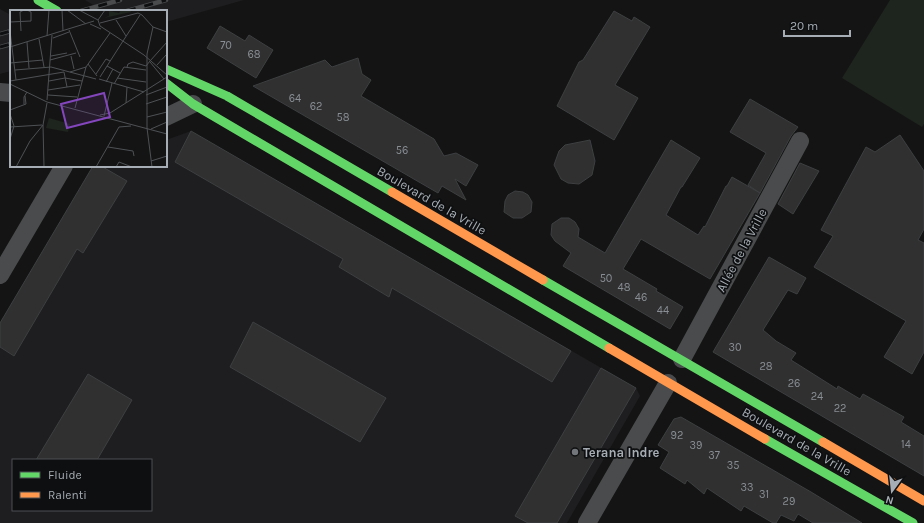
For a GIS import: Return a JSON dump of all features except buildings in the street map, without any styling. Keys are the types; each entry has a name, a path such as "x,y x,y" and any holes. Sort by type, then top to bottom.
{"main road":[{"path":"38,0 55,10"},
{"name":"Boulevard de la Vrille","path":"167,68 227,96 674,372 902,520"},
{"name":"Boulevard de la Vrille","path":"167,84 193,104 674,372 924,501"}],"street":[{"path":"0,92 10,93"},
{"path":"167,117 193,104"},
{"name":"Allée de la Vrille","path":"587,523 674,372 800,141"},
{"path":"0,275 63,167"}],"shaded area":[{"path":"85,0 244,0 167,22 167,10 101,10"},
{"path":"890,0 924,0 924,124 922,127 842,78"},
{"path":"0,9 10,14 10,71 0,74"},
{"path":"191,131 636,388 640,396 567,523 0,523 0,323 92,167 167,167 167,140"}],"railway":[{"path":"85,10 120,0"},
{"path":"131,10 166,0"},
{"path":"0,34 10,31"},
{"path":"0,47 10,44"}],"traffic: fast":[{"path":"38,0 55,10"},
{"path":"167,69 227,96 392,192"},
{"path":"167,84 193,104 609,348"},
{"path":"543,280 823,442"},
{"path":"765,439 913,523"}],"traffic: slow":[{"path":"392,192 543,280"},
{"path":"609,348 765,439"},
{"path":"823,442 924,501"}],"place":[{"name":"Terana Indre","path":"575,452"}]}
